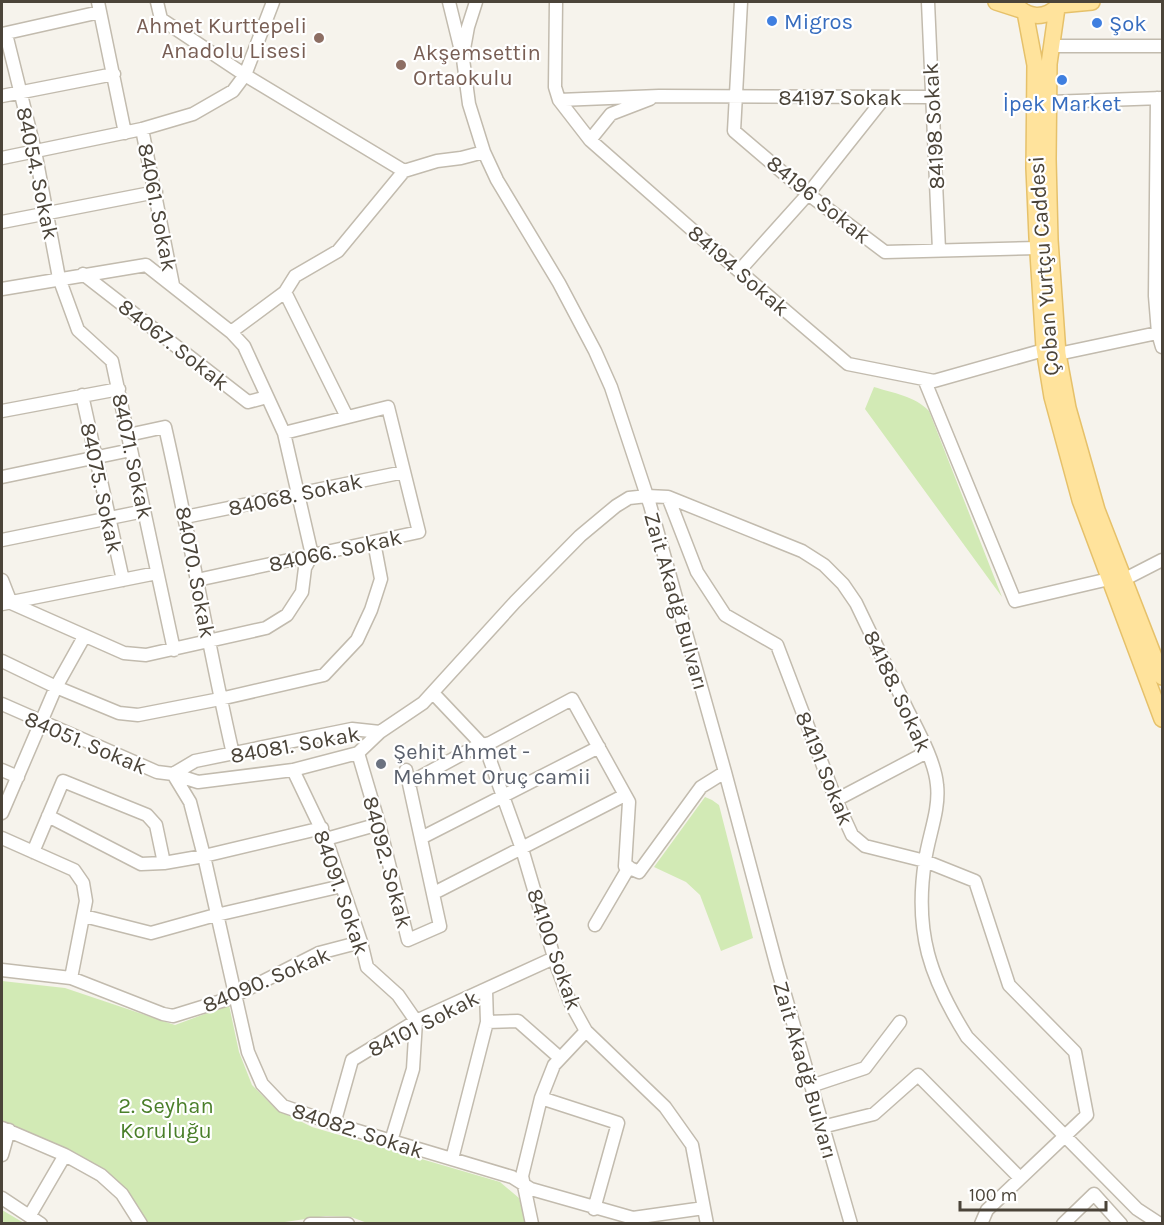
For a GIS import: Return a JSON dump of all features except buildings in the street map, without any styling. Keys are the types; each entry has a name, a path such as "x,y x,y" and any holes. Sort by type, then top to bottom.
{"main road":[{"path":"996,2 1020,8 1038,16 1047,15 1059,5 1092,2"},
{"name":"Çoban Yurtçu Caddesi","path":"1059,5 1049,64 1052,397 1080,500 1162,677"},
{"name":"Çoban Yurtçu Caddesi","path":"1020,8 1035,65 1034,168 1038,248 1051,352"},
{"name":"Çoban Yurtçu Caddesi","path":"1117,579 1162,719"}],"street":[{"path":"157,2 161,19 245,75 404,171"},
{"path":"2,158 142,129 193,114 233,91 245,75 273,2"},
{"name":"Zait Akadğ Bulvarı","path":"449,2 463,59 469,104 484,152 497,180 559,283 595,351 611,387 647,496 774,956 851,1224"},
{"path":"463,59 468,27 476,2"},
{"path":"556,2 555,87 559,100"},
{"name":"84196 Sokak","path":"741,2 734,131 808,194 885,252 1038,248"},
{"name":"84198 Sokak","path":"928,2 939,250"},
{"path":"4,34 99,7"},
{"name":"84061. Sokak","path":"99,7 125,133"},
{"name":"84054. Sokak","path":"4,34 35,151 59,278"},
{"path":"1052,46 1162,46"},
{"path":"2,96 114,74"},
{"path":"590,140 611,114 659,96"},
{"name":"84197 Sokak","path":"559,100 659,96 932,97"},
{"name":"84197 Sokak","path":"808,194 885,97 932,97"},
{"path":"1049,102 1160,98 1155,296 1162,347"},
{"name":"84194 Sokak","path":"559,100 590,140 848,364 934,381 1051,352 1160,332"},
{"name":"84061. Sokak","path":"142,129 173,285"},
{"path":"231,332 285,292 295,276 338,251 404,171 437,160 461,158 484,152"},
{"path":"2,222 156,192"},
{"path":"739,271 808,194"},
{"path":"2,289 146,265 231,332 244,346 284,433 312,555 305,568 302,592 287,615 266,628 146,655 124,653 6,604"},
{"name":"84067. Sokak","path":"83,274 248,402 267,397"},
{"name":"84071. Sokak","path":"59,278 78,330 112,361 174,650"},
{"path":"285,292 347,417"},
{"path":"924,379 1015,601 1117,579 1162,560"},
{"path":"2,411 118,389"},
{"name":"84075. Sokak","path":"82,395 123,580"},
{"name":"84066. Sokak","path":"197,580 419,532 388,408 284,433"},
{"name":"84070. Sokak","path":"129,435 165,427 233,754"},
{"path":"2,477 131,450"},
{"name":"84068. Sokak","path":"185,517 404,472"},
{"name":"84188. Sokak","path":"380,732 433,693 515,602 580,536 629,498 668,497 801,551 824,565 843,584 856,603 935,772 938,786 937,801 925,861 922,924 926,950 936,981 949,1009 968,1037 1065,1136 1143,1214 1160,1224"},
{"name":"84191 Sokak","path":"668,497 697,572 725,615 777,645 852,836 865,846 925,861 975,881 1009,985 1075,1052 1087,1115 1065,1136"},
{"path":"2,540 144,511"},
{"path":"2,661 56,687 119,713 138,715 324,675 357,640 371,610 381,579 374,542"},
{"path":"6,604 157,573"},
{"path":"2,580 6,604"},
{"path":"2,813 56,687 84,637"},
{"name":"84100 Sokak","path":"433,693 483,745 522,849 554,958 570,1002 586,1031 665,1107 692,1145 707,1224"},
{"path":"409,783 572,699 629,802 626,866 639,872 701,787 725,772"},
{"name":"84051. Sokak","path":"2,704 157,772 173,774"},
{"name":"84081. Sokak","path":"173,774 195,761 352,729 380,732"},
{"name":"84081. Sokak","path":"173,774 198,782 293,770 358,753 380,732"},
{"path":"422,838 599,747"},
{"path":"836,800 927,752"},
{"name":"84092. Sokak","path":"358,753 379,824 408,940 441,926 434,893"},
{"path":"2,770 18,777"},
{"name":"84091. Sokak","path":"293,770 324,833 361,942 367,967 398,995 416,1021"},
{"path":"406,770 434,893 625,795"},
{"name":"84082. Sokak","path":"173,774 190,802 248,1052 262,1084 283,1106 334,1124 512,1178 531,1189 594,1209 633,1218 704,1208"},
{"path":"33,852 63,781 147,815 156,825 164,862"},
{"path":"48,816 141,864 204,856 379,824"},
{"path":"2,838 74,870 83,883 86,901 71,978"},
{"path":"595,926 629,867"},
{"path":"84,916 151,933 342,886"},
{"name":"84090. Sokak","path":"2,970 71,978 173,1016 236,995 319,954 361,942"},
{"name":"84101 Sokak","path":"334,1124 352,1060 416,1021 554,958"},
{"path":"452,1159 487,1022 486,990"},
{"path":"391,1141 413,1069 416,1021"},
{"path":"487,1022 518,1021 560,1058"},
{"path":"811,1086 865,1068 900,1022"},
{"path":"532,1224 522,1176 541,1098 554,1065 586,1031"},
{"path":"822,1127 874,1114 918,1075 1020,1178"},
{"path":"541,1098 618,1123 594,1209"},
{"path":"2,1155 5,1129 65,1155 101,1175 122,1194 141,1224"},
{"path":"981,1224 987,1210 1065,1136"},
{"path":"30,1215 65,1155"},
{"path":"1063,1224 1094,1194 1120,1224"},
{"path":"2,1198 41,1224"},
{"path":"310,1224 348,1224"}],"green space":[{"path":"874,387 910,398 929,411 1002,597 865,409"},
{"path":"705,797 719,805 753,938 721,951 700,895 686,882 654,867"},
{"name":"2. Seyhan Koruluğu","path":"2,981 65,988 175,1025 229,1005 239,1052 252,1085 276,1109 312,1127 500,1182 519,1198 526,1223 370,1224 351,1217 326,1216 278,1223 138,1223 118,1196 47,1146 2,1126"},
{"path":"2,1210 24,1223 2,1223"}],"place":[{"name":"Migros","path":"772,21"},
{"name":"Şok","path":"1097,23"},
{"name":"Ahmet Kurttepeli Anadolu Lisesi","path":"319,38"},
{"name":"Akşemsettin Ortaokulu","path":"401,65"},
{"name":"İpek Market","path":"1062,80"},
{"name":"Şehit Ahmet - Mehmet Oruç camii","path":"381,764"}]}
